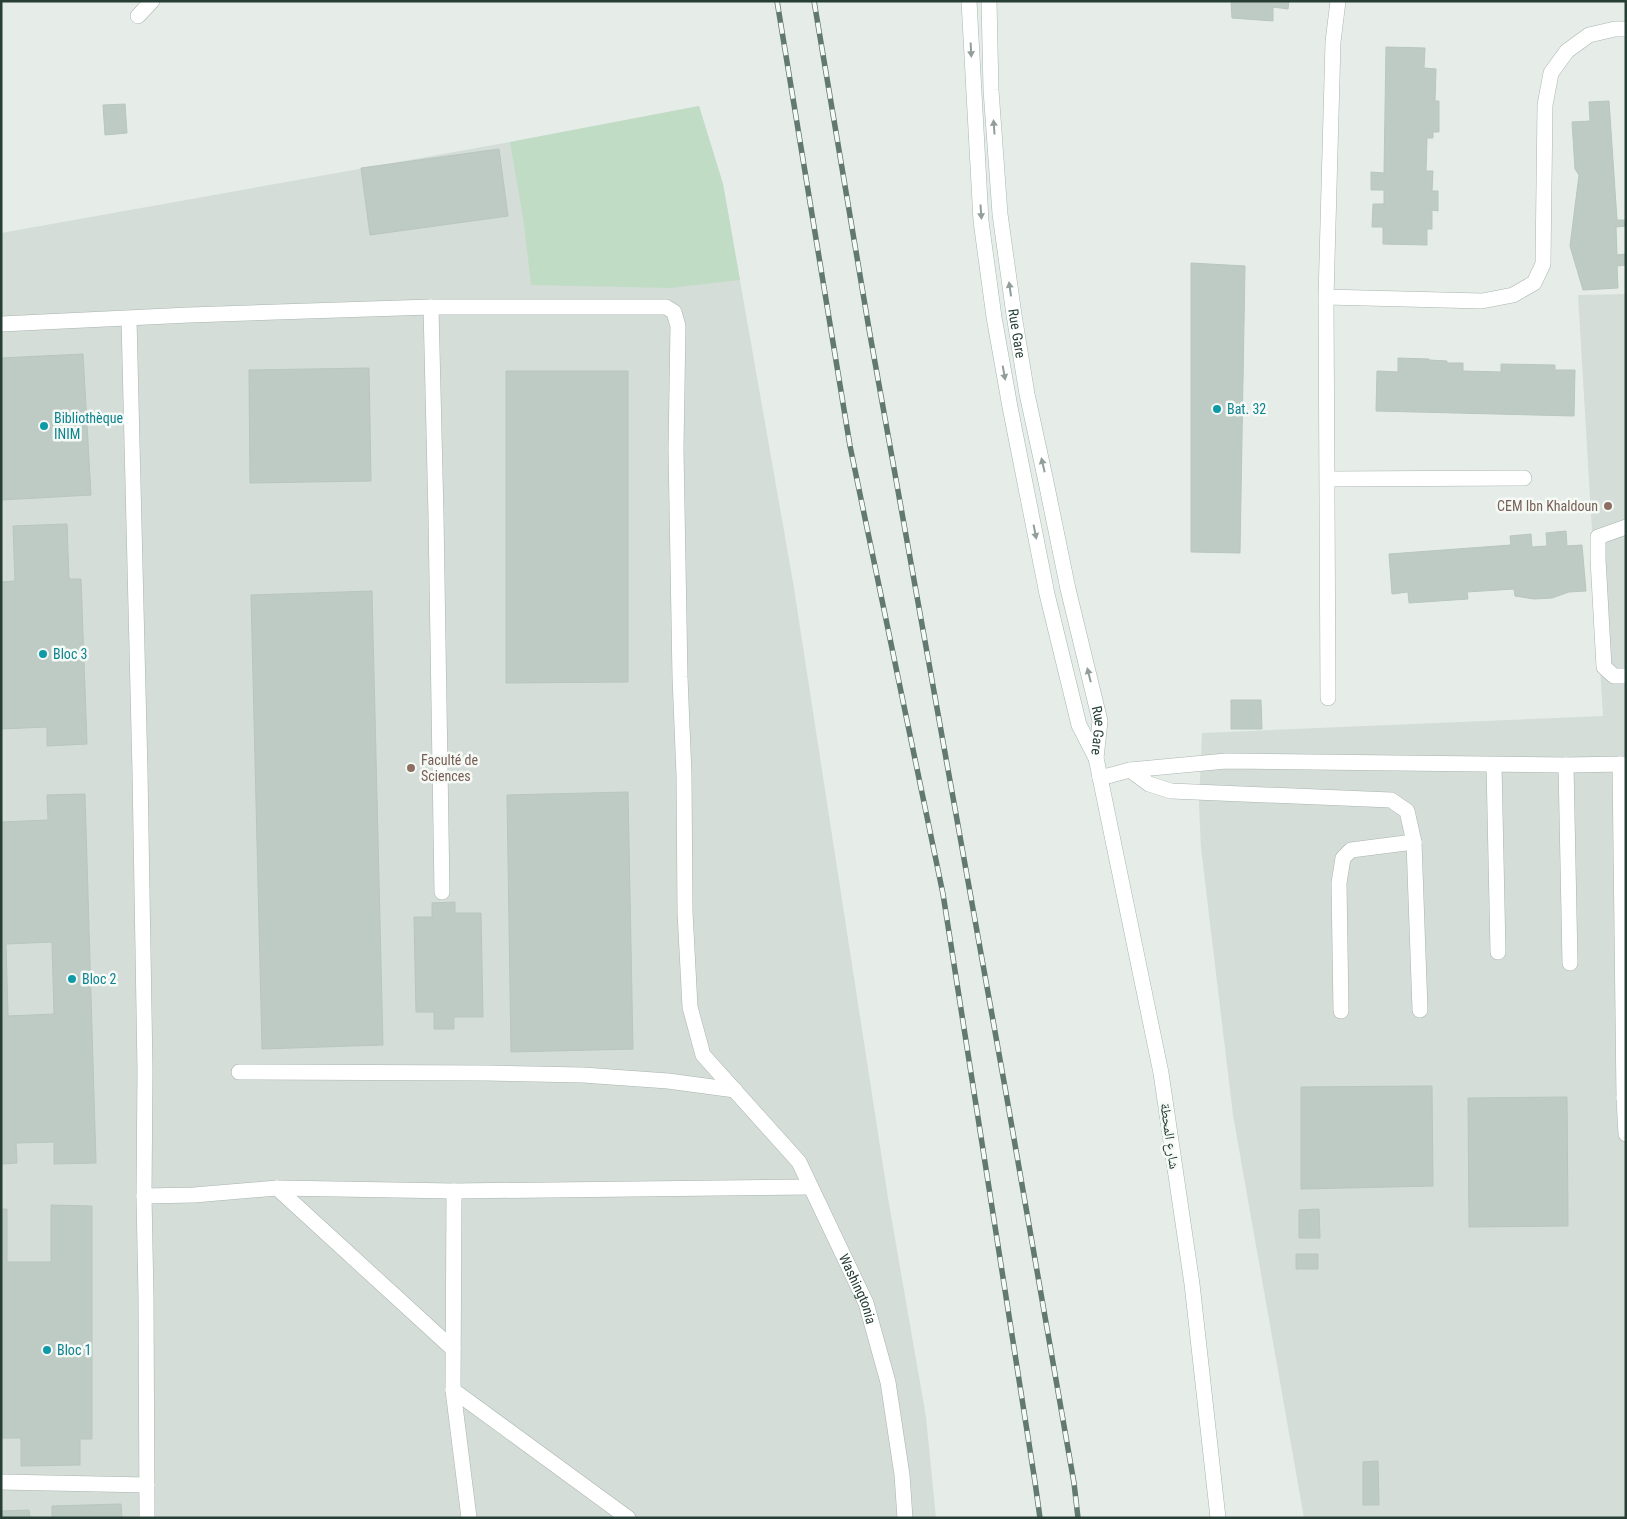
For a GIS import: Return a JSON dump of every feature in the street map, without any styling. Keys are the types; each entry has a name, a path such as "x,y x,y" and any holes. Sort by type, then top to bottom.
{"main road":[{"path":"138,16 152,1"},
{"name":"Rue Gare","path":"969,1 981,221 994,317 1047,594 1079,725 1096,758"},
{"name":"Rue Gare","path":"989,1 991,90 1000,214 1014,315 1027,394 1068,589 1100,721 1096,758"},
{"path":"1328,698 1326,298 1333,42 1338,1"},
{"path":"1326,298 1482,301 1513,295 1534,283 1543,264 1545,104 1551,73 1567,51 1589,35 1615,29 1626,29"},
{"name":"Washingtonia","path":"431,308 666,307 674,312 678,326 676,449 680,677 684,775 685,912 690,1006 703,1055 799,1162 866,1303 888,1382 902,1475 906,1518"},
{"path":"1,324 189,315 431,308 442,892"},
{"path":"129,319 145,1070 146,1518"},
{"path":"1328,478 1524,478"},
{"path":"1626,527 1598,537 1604,667 1614,676 1626,676"},
{"name":"شارع المحطة","path":"1096,758 1161,1073 1192,1284 1218,1518"},
{"path":"1100,778 1130,770 1226,761 1623,764 1626,1134"},
{"path":"1494,764 1498,952"},
{"path":"1566,765 1570,963"},
{"path":"1130,770 1149,784 1171,792 1391,800 1407,811 1414,842 1420,1010"},
{"path":"1341,1011 1339,882 1343,858 1351,850 1414,842"},
{"path":"239,1072 583,1075 668,1081 735,1090"},
{"path":"144,1196 194,1195 277,1188 454,1191 811,1187"},
{"path":"277,1188 453,1349"},
{"path":"454,1191 453,1390 468,1518"},
{"path":"453,1390 628,1518"},
{"path":"1,1482 147,1485"}],"shaded area":[{"name":"Faculté de Sciences","path":"699,106 723,184 793,582 888,1198 926,1417 936,1518 1,1518 1,233 510,142"},
{"path":"1626,294 1626,1518 1304,1518 1233,1115 1201,848 1199,804 1202,733 1603,716 1578,295"}],"green space":[{"path":"699,106 723,184 740,280 670,288 531,285 524,224 510,142"}],"building":[{"path":"1231,1 1289,1 1288,9 1273,7 1273,21 1232,18"},
{"path":"1386,47 1425,48 1424,68 1436,69 1435,101 1439,101 1439,132 1433,132 1433,138 1427,138 1426,171 1433,171 1432,191 1438,191 1438,211 1432,210 1432,229 1427,229 1427,245 1383,244 1383,227 1372,227 1373,204 1384,204 1384,190 1371,190 1371,172 1384,173"},
{"path":"1609,101 1617,220 1626,220 1626,226 1616,227 1617,255 1626,254 1626,265 1617,266 1618,288 1583,290 1570,246 1579,175 1575,169 1572,122 1590,121 1589,102"},
{"path":"125,104 127,133 105,135 103,105"},
{"path":"499,149 508,216 370,235 361,168"},
{"name":"Bat. 32","path":"1191,263 1245,266 1240,553 1191,552"},
{"name":"Bibliothèque INIM","path":"83,354 91,495 1,500 1,358"},
{"path":"1398,358 1463,363 1463,371 1501,372 1501,364 1555,365 1555,370 1575,370 1574,416 1376,411 1377,371 1398,372"},
{"path":"369,368 371,481 250,483 249,370"},
{"path":"506,371 628,371 628,682 506,683"},
{"name":"Bloc 3","path":"67,524 69,579 81,579 87,744 47,746 47,727 1,729 1,582 15,581 13,526"},
{"path":"1566,531 1567,546 1582,545 1586,591 1569,592 1552,598 1534,599 1515,596 1514,589 1467,592 1468,599 1409,603 1408,592 1392,594 1389,554 1511,545 1510,536 1531,534 1532,547 1547,546 1546,533"},
{"path":"372,591 383,1045 262,1049 251,595"},
{"path":"1231,700 1261,700 1262,729 1231,729"},
{"path":"628,792 633,1049 511,1052 507,795"},
{"name":"Bloc 2","path":"85,794 96,1163 54,1164 54,1142 16,1143 17,1163 1,1164 1,822 48,820 47,795","holes":["52,942 54,1014 8,1016 6,944"]},
{"path":"455,902 455,913 481,913 483,1017 454,1017 454,1029 434,1029 434,1012 416,1012 414,917 432,917 432,903"},
{"path":"1432,1086 1433,1186 1301,1189 1301,1087"},
{"path":"1567,1097 1568,1226 1469,1227 1468,1098"},
{"name":"Bloc 1","path":"51,1205 92,1206 92,1439 80,1439 80,1465 21,1466 21,1438 1,1438 1,1209 7,1209 7,1262 51,1262"},
{"path":"1319,1209 1320,1238 1299,1238 1299,1210"},
{"path":"1296,1254 1318,1254 1318,1269 1296,1269"},
{"path":"1378,1461 1379,1505 1363,1505 1363,1462"},
{"path":"121,1504 122,1518 52,1518 52,1506"},
{"path":"29,1510 30,1518 1,1518 1,1511"}],"railway":[{"path":"777,1 850,446 943,894 1040,1518"},
{"path":"814,1 869,329 1074,1483 1078,1518"}],"place":[{"name":"Bat. 32","path":"1217,409"},
{"name":"Bibliothèque INIM","path":"44,426"},
{"name":"CEM Ibn Khaldoun","path":"1608,506"},
{"name":"Bloc 3","path":"43,654"},
{"name":"Faculté de Sciences","path":"411,768"},
{"name":"Bloc 2","path":"72,979"},
{"name":"Bloc 1","path":"47,1350"}]}
